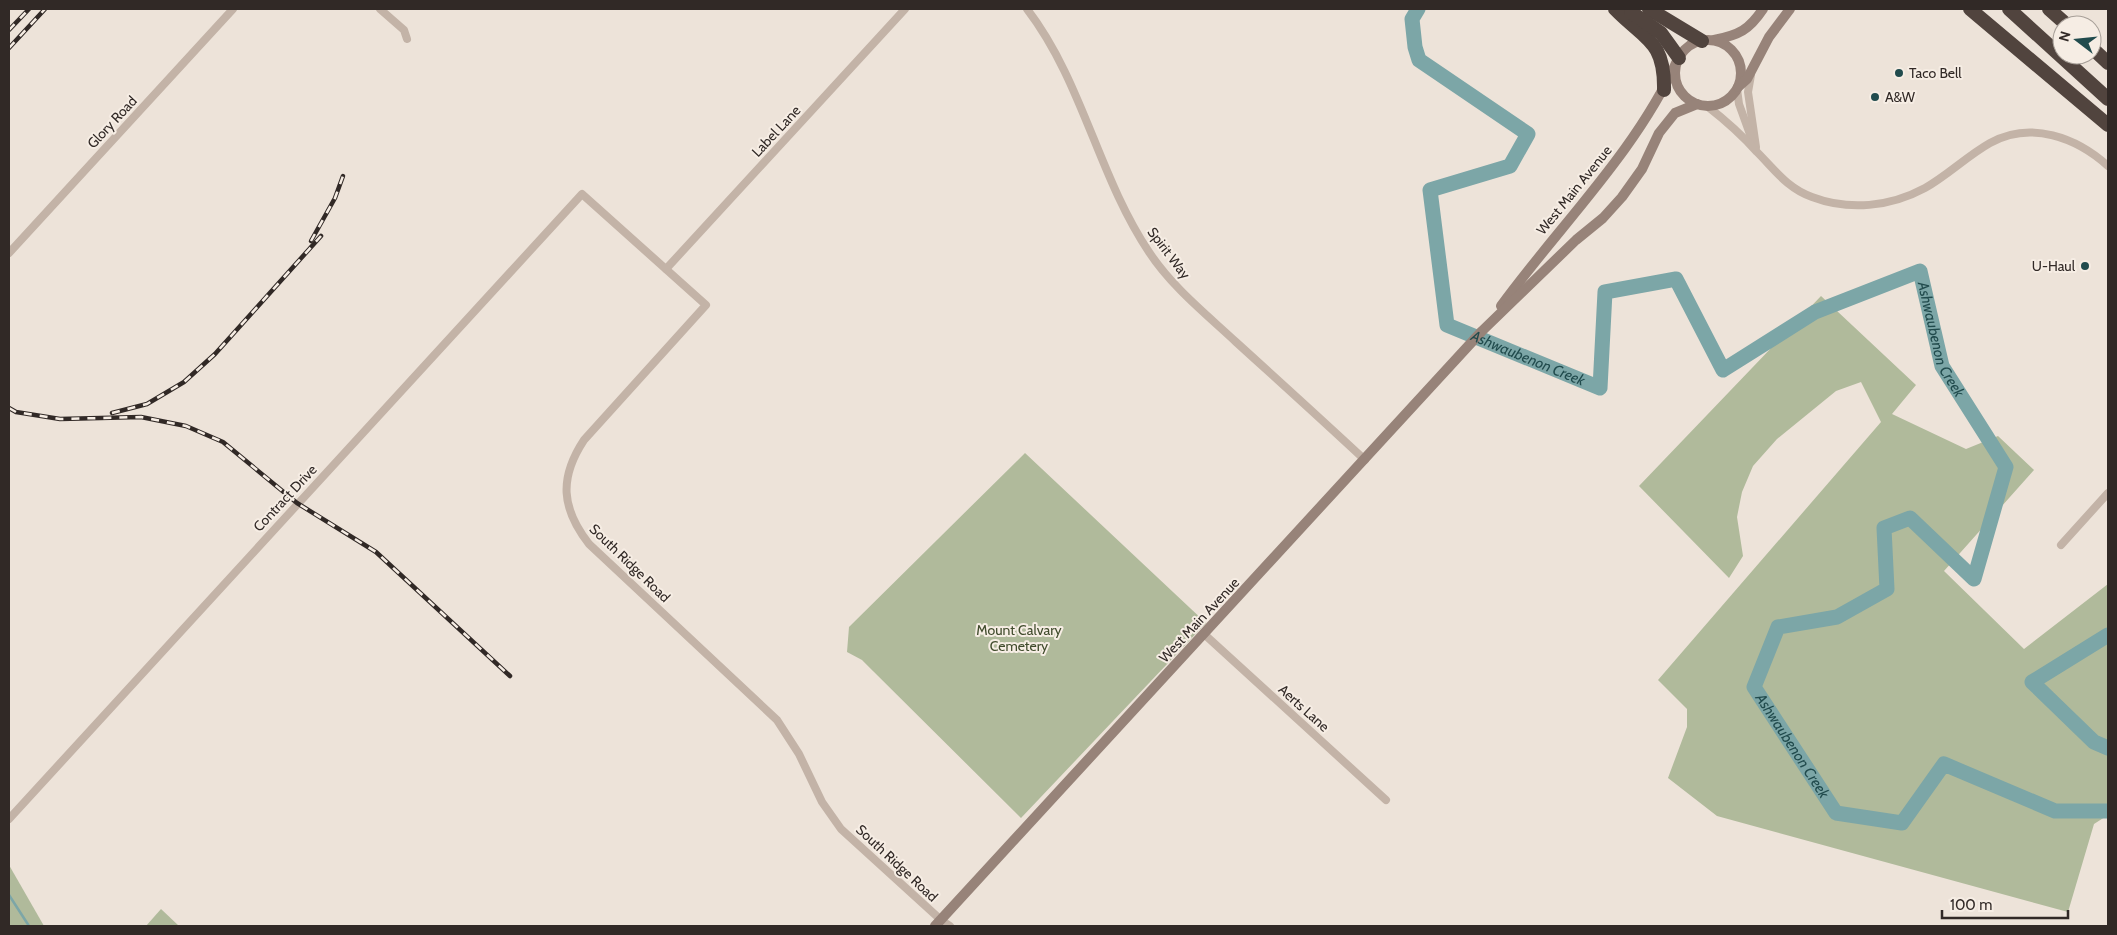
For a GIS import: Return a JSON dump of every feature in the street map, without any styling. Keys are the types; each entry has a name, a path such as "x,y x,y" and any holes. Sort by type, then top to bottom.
{"highway":[{"path":"1615,9 1642,31 1656,48 1664,72 1664,90"},
{"path":"1626,9 1661,33 1678,60"},
{"path":"1649,9 1706,41"},
{"path":"1970,9 2108,125"},
{"path":"2010,9 2108,99"}],"main road":[{"path":"1763,9 1749,28 1738,34 1693,44 1678,60 1675,72 1679,87 1688,99 1702,105 1724,102 1747,79 1768,37 1790,9"},
{"path":"1706,41 1726,46 1737,57 1741,77 1737,88"},
{"name":"West Main Avenue","path":"1482,331 1530,266 1609,170 1639,130 1664,90 1678,60"},
{"name":"West Main Avenue","path":"942,925 1204,634 1482,331 1616,204 1642,169 1660,133 1675,112 1702,105"}],"street":[{"name":"Glory Road","path":"9,253 233,9"},
{"path":"380,9 404,30 406,39"},
{"name":"Label Lane","path":"666,269 905,9"},
{"name":"Spirit Way","path":"1027,9 1040,26 1063,66 1124,208 1149,252 1170,279 1200,308 1365,460"},
{"path":"1753,68 1748,92 1757,150"},
{"path":"1737,88 1744,120 1757,150"},
{"path":"1702,105 1726,121 1757,150 1776,174 1797,190 1828,202 1859,206 1883,203 1913,194 1930,185 1992,142 2018,134 2042,134 2066,139 2086,148 2108,166"},
{"name":"South Ridge Road","path":"582,194 706,305 584,440 573,457 566,481 568,507 576,527 589,544 777,720 799,754 822,802 841,829 942,925"},
{"name":"Contract Drive","path":"9,819 582,194"},
{"path":"2061,545 2108,492"},
{"name":"Aerts Lane","path":"1204,634 1386,800"}],"green space":[{"path":"1821,296 1916,385 1892,414 1966,449 1998,436 2034,470 1944,571 2024,649 2108,584 2108,815 2094,824 2068,912 1717,816 1668,778 1687,727 1687,709 1658,680 1881,422 1861,382 1836,391 1777,439 1753,466 1742,492 1737,517 1743,556 1729,578 1639,486"},
{"name":"Mount Calvary Cemetery","path":"1025,453 1206,623 1021,818 862,660 847,652 849,627"},
{"path":"9,865 44,926 9,926"},
{"path":"161,909 179,926 146,926"}],"waterway":[{"name":"Ashwaubenon Creek","path":"1418,9 1412,19 1415,47 1419,60 1528,134 1510,166 1430,190 1447,325 1600,388 1605,292 1676,279 1723,370 1815,312 1920,271 1942,366 2006,467 1974,579 1910,518 1884,528 1887,589 1837,617 1778,627 1754,687 1836,813 1902,823 1944,764 2055,811 2108,811"},
{"name":"Ashwaubenon Creek","path":"2108,635 2032,682 2094,742 2108,748"},
{"path":"9,895 29,926"}],"railway":[{"path":"9,30 29,9"},
{"path":"9,48 45,9"},
{"path":"311,241 335,198 343,176"},
{"path":"112,413 147,404 184,382 215,354 321,236"},
{"path":"9,408 16,412 60,419 141,417 186,426 223,442 297,503 376,552 510,676"}],"place":[{"name":"Taco Bell","path":"1899,73"},
{"name":"A&W","path":"1875,97"},
{"name":"U-Haul","path":"2085,266"}]}
